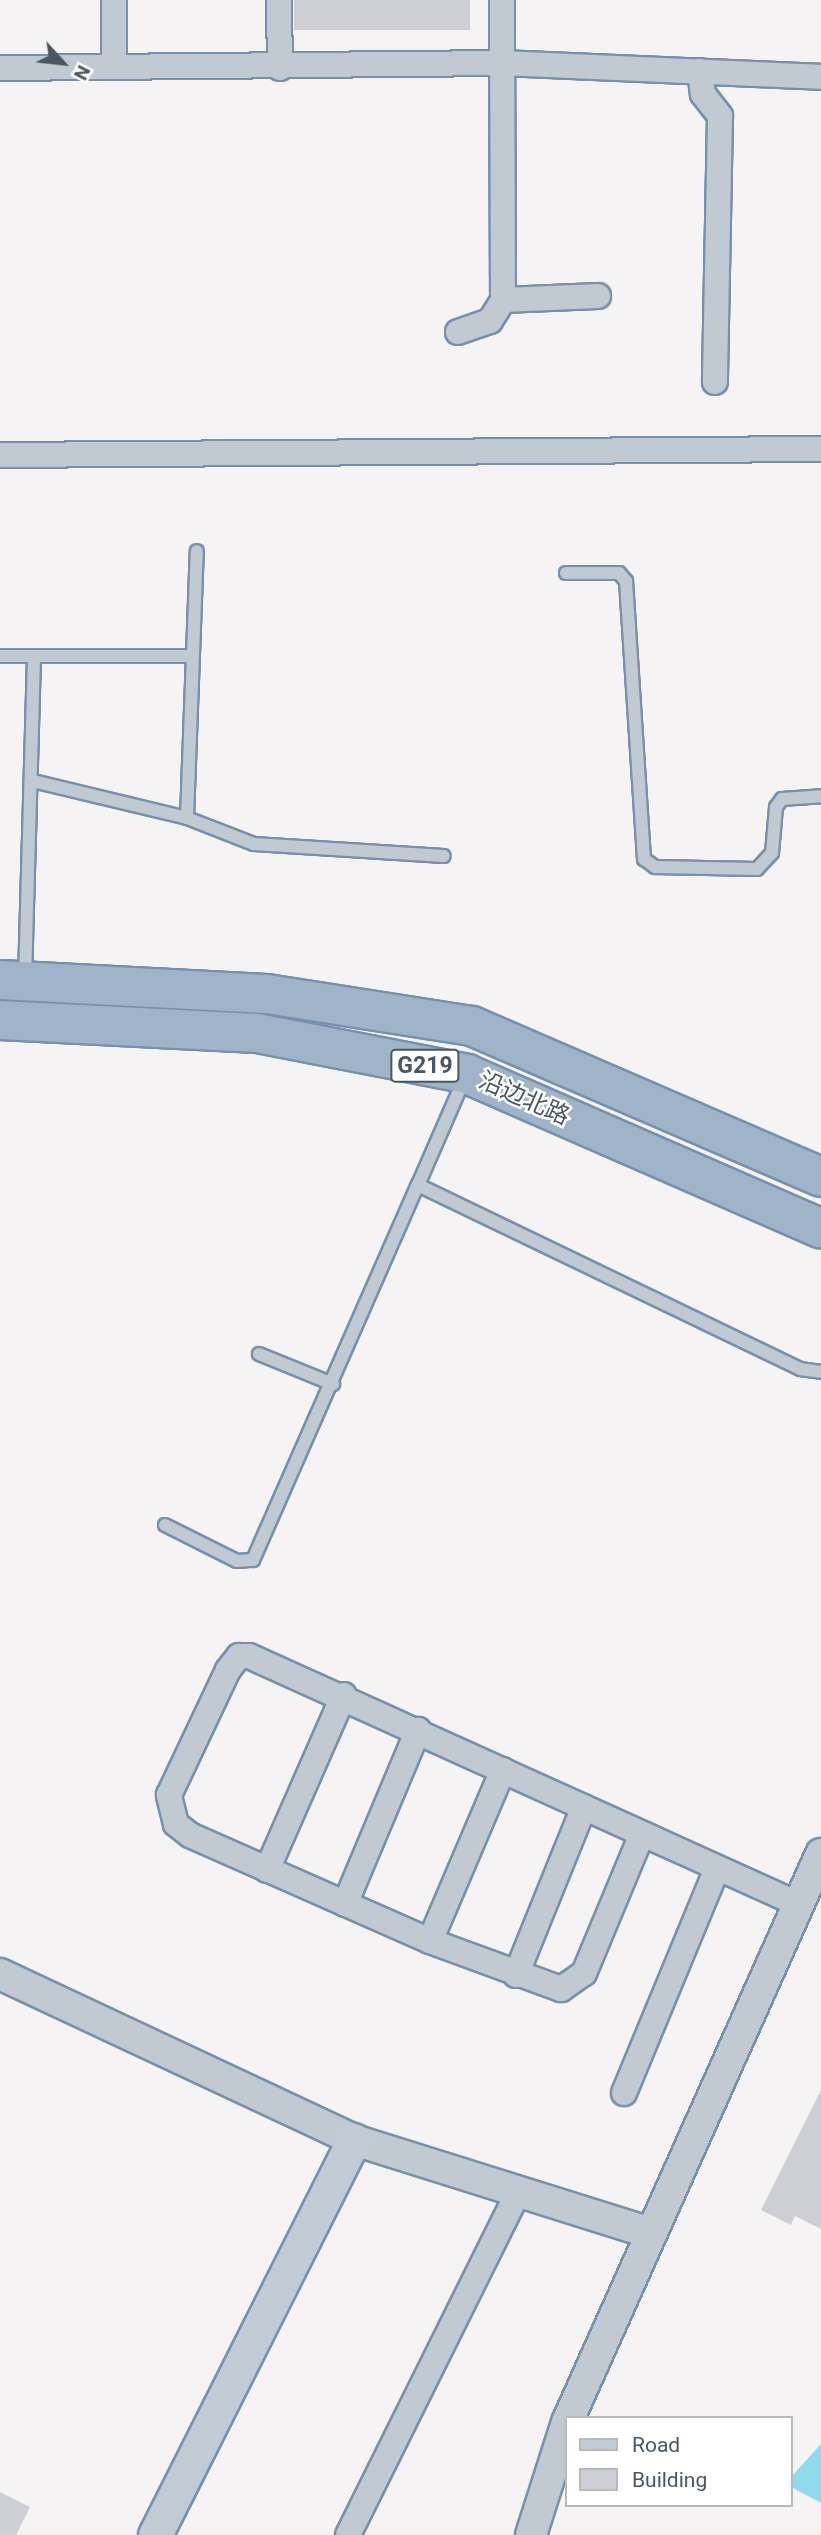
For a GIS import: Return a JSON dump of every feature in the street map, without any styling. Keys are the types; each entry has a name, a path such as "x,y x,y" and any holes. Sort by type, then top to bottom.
{"highway":[{"name":"沿边北路","path":"12,980 267,994 472,1026 821,1177"},
{"name":"沿边北路","path":"0,1020 257,1033 467,1074 821,1229"}],"main road":[{"path":"155,2535 354,2140"}],"street":[{"path":"114,0 114,67"},
{"path":"279,0 280,68"},
{"path":"458,332 490,320 503,300 502,0"},
{"path":"0,68 280,68 502,63 821,77"},
{"path":"700,71 703,94 720,116 715,382"},
{"path":"503,300 598,296"},
{"path":"0,456 821,449"},
{"path":"642,1834 575,1985 561,1989 516,1975 430,1941 267,1870 176,1824 169,1795 239,1656 344,1695 798,1904"},
{"path":"267,1870 344,1695"},
{"path":"345,1904 418,1730"},
{"path":"430,1941 503,1770"},
{"path":"516,1975 584,1807"},
{"path":"570,2416 648,2232 821,1854"},
{"path":"624,2093 717,1868"},
{"path":"0,1974 354,2140 517,2194 648,2232"},
{"path":"348,2535 517,2194"},
{"path":"531,2535 566,2426"}],"lane":[{"path":"187,818 197,551"},
{"path":"566,573 619,573 626,580 644,859 655,867 757,869 772,853 776,807 782,799 821,796"},
{"path":"0,656 34,660 193,656"},
{"path":"12,980 33,781 34,660"},
{"path":"33,781 187,818 254,844 444,856"},
{"path":"165,1525 237,1561 253,1560 333,1384 467,1074"},
{"path":"418,1185 800,1369 821,1372"},
{"path":"259,1354 333,1384"}],"water":[{"path":"821,2444 821,2503 793,2488 793,2475"}],"building":[{"path":"294,0 470,0 470,30 294,30"},
{"path":"821,2090 821,2229 795,2216 791,2225 761,2210"},
{"path":"0,2492 30,2507 16,2535 0,2535"}]}
